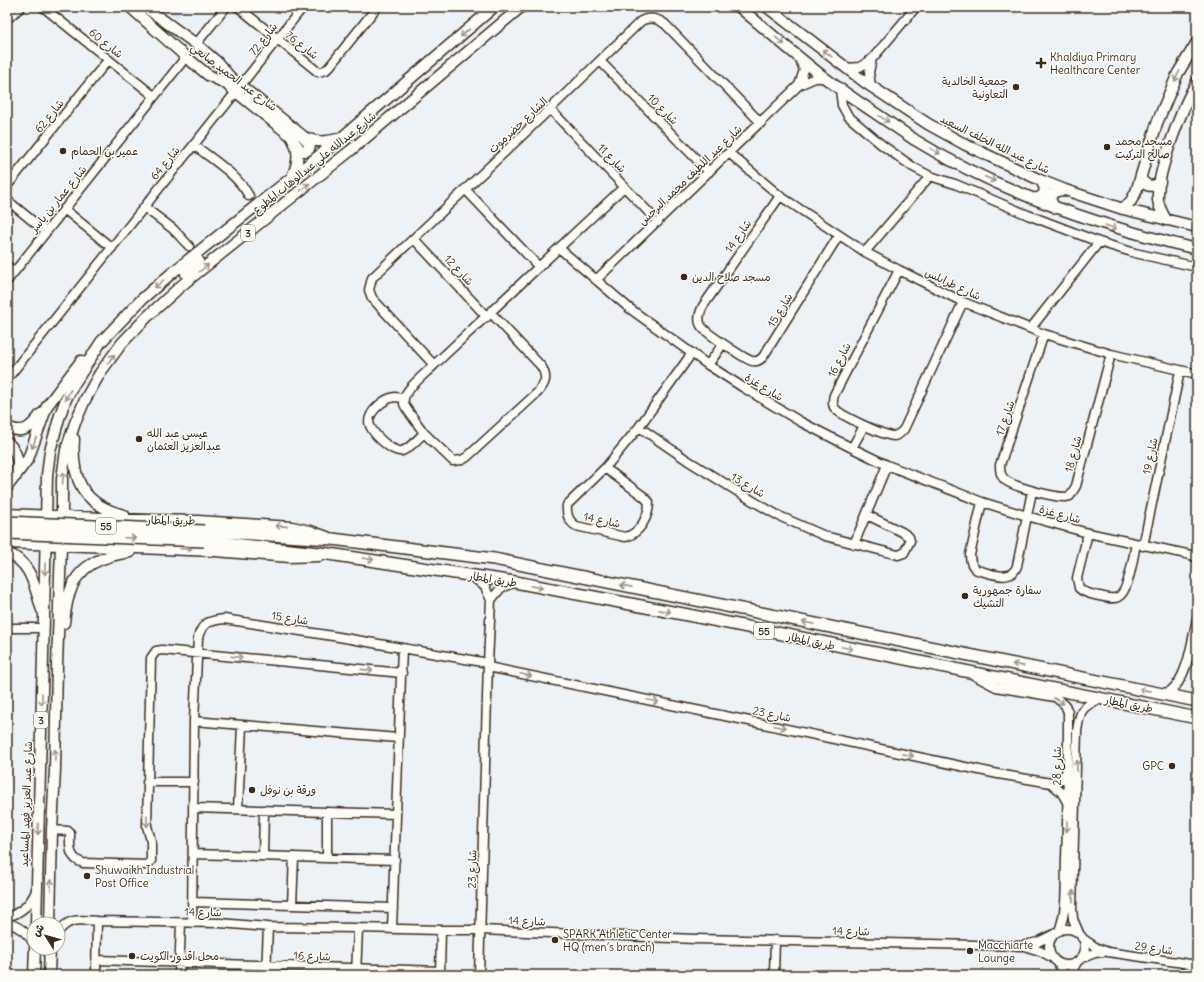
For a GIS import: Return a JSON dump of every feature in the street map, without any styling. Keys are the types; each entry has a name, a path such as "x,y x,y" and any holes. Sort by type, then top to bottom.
{"highway":[{"name":"طريق المطار","path":"8,517 204,536 515,582 688,615 1197,718"},
{"name":"طريق المطار","path":"7,533 332,539 494,559 1197,701"},
{"path":"688,615 711,616 777,628 781,627 783,624 783,621 779,617"}],"main road":[{"name":"شارع عبد الحميد صانعي","path":"130,7 166,40 208,74 239,89 304,137 314,142 340,139"},
{"name":"شارع عبد الحميد صانعي","path":"145,7 196,44 217,62 230,76 239,89 291,136 296,144"},
{"name":"شارع عبدالله علي عبدالوهاب المطوع","path":"47,516 48,458 60,415 74,384 101,342 142,299 173,272 340,139 494,7"},
{"name":"شارع عبدالله علي عبدالوهاب المطوع","path":"62,516 62,479 66,450 85,400 100,373 122,343 148,316 190,278 356,146 521,7"},
{"path":"739,7 799,58 840,89 915,140 977,173 1056,208 1112,227 1197,249"},
{"path":"762,26 762,15 770,9"},
{"name":"شارع عبد الله الخلف السعيد","path":"770,9 871,86 928,124 966,145 1040,180 1065,190 1123,209 1197,227"},
{"path":"166,40 164,37 166,30 168,28 175,28"},
{"path":"1123,209 1131,201 1136,192 1157,123 1178,73 1197,42"},
{"path":"208,74 212,75 218,72 219,69 217,62"},
{"path":"1166,220 1158,202 1160,182 1174,132 1197,82"},
{"path":"296,144 303,152 309,149 310,145 304,137"},
{"path":"292,178 297,165 298,153 296,144"},
{"path":"1141,179 1147,186 1156,185 1160,182"},
{"path":"1031,198 1037,199 1042,196 1045,191 1044,185 1040,180"},
{"path":"1056,208 1051,200 1052,196 1054,192 1058,190 1065,190"},
{"path":"190,278 186,274 187,269 223,240 245,215"},
{"path":"7,427 15,430 28,428 34,423 83,359 101,342"},
{"path":"7,487 28,459 47,406"},
{"name":"3","path":"76,422 73,452 74,467 77,478 84,491 93,501 102,507 114,512 149,520"},
{"path":"7,442 17,456 18,466 16,477"},
{"name":"شارع عبد العزيز فهد المساعيد","path":"36,916 47,516"},
{"name":"3","path":"50,916 62,516"},
{"name":"طريق المطار","path":"8,517 62,516 198,521 292,527 310,531 332,539"},
{"path":"7,542 15,530 15,524 8,517"},
{"path":"97,518 89,525 88,535 94,544 98,546"},
{"name":"طريق المطار","path":"7,542 215,551 290,557 310,557 329,554"},
{"path":"57,666 69,595 76,580 85,568 98,560 114,554 158,548"},
{"path":"7,553 15,556 23,563 30,573 44,617"},
{"path":"39,787 43,782 46,782 51,784 53,787"},
{"path":"34,975 35,956"},
{"path":"49,975 50,956"}],"street":[{"path":"7,19 21,7"},
{"name":"شارع 60","path":"43,7 154,96"},
{"path":"196,44 226,7"},
{"name":"شارع 76","path":"238,7 318,72 322,72 330,66 377,7"},
{"name":"شارع 72","path":"239,89 303,7"},
{"path":"477,7 486,14"},
{"path":"846,68 860,67 872,59 916,7"},
{"name":"الشارع حضرموت","path":"434,365 372,298 369,290 372,278 641,21 649,18 665,24 761,123"},
{"name":"شارع عمار بن ياسر","path":"7,281 186,57"},
{"path":"799,58 804,70 800,85"},
{"path":"871,86 869,72 872,59"},
{"name":"شارع 62","path":"7,186 108,60"},
{"name":"شارع 10","path":"600,61 709,172"},
{"name":"شارع عبد اللطيف محمد البرجس","path":"596,280 800,85 815,78 825,78"},
{"name":"شارع 64","path":"7,379 239,89"},
{"path":"840,89 842,105 848,116 882,145 913,167 930,176 955,184 1028,215 1098,242 1135,253 1197,267"},
{"name":"شارع 11","path":"550,109 658,222"},
{"path":"194,145 235,177 245,188 249,196"},
{"name":"شارع طرابلس","path":"729,153 780,196 865,252 963,302 1044,334 1112,354 1197,374"},
{"path":"865,252 930,176"},
{"path":"489,315 541,366 545,378 544,384 536,394 467,457 457,461 451,459 424,433 406,408 404,399 410,388 624,187"},
{"path":"466,189 539,267"},
{"name":"شارع 14","path":"723,344 702,327 700,322 700,312 780,196"},
{"path":"7,200 46,232"},
{"path":"144,207 173,229 189,246"},
{"path":"64,209 112,248"},
{"name":"شارع 15","path":"723,344 750,361 757,361 763,357 839,235"},
{"name":"شارع 12","path":"414,239 489,315"},
{"path":"1031,328 1098,242"},
{"name":"شارع غزة","path":"559,248 629,308 708,365 801,422 887,466 982,502 1027,516 1088,533 1195,556"},
{"path":"7,266 14,272"},
{"name":"شارع 16","path":"864,426 837,411 833,405 834,395 898,270"},
{"path":"852,448 864,426 890,436 898,434 904,429 963,302"},
{"name":"شارع 17","path":"1032,491 1004,479 1000,472 1000,465 1044,334"},
{"path":"708,365 723,344"},
{"name":"شارع 14","path":"605,468 644,496 649,502 649,509 646,517 638,530 630,536 625,537 576,526 568,517 567,504 605,468 639,428 692,353"},
{"name":"شارع 18","path":"1032,491 1066,497 1070,496 1076,486 1112,354"},
{"name":"شارع 19","path":"1139,545 1180,371"},
{"path":"404,399 396,397 384,402 376,409 370,417 369,422 371,428 386,444 397,451 405,450 424,433"},
{"name":"شارع 13","path":"639,428 687,460 779,516 825,536 898,555 904,553 910,541 909,537 906,534 867,515"},
{"path":"854,544 887,466"},
{"path":"1027,516 1032,491"},
{"name":"شارع غزة","path":"982,502 970,554 972,564 977,570 1004,576 1013,573 1017,566 1027,516"},
{"name":"شارع غزة","path":"1088,533 1077,578 1079,588 1086,593 1110,598 1118,598 1126,587 1139,545"},
{"path":"470,575 485,587 491,600 501,588 515,582"},
{"name":"شارع 23","path":"480,975 491,600"},
{"name":"شارع 15","path":"192,923 194,721 198,638 202,628 210,621 224,619 402,648 488,665"},
{"path":"1161,694 1170,691 1181,678 1189,654 1197,619"},
{"path":"7,628 44,628"},
{"path":"392,929 402,648"},
{"path":"52,830 68,831 70,833 71,854 79,862 148,864 151,859 151,841 147,826 147,782 151,658 156,651 162,650 198,653 402,673"},
{"name":"شارع 23","path":"488,665 998,774 1051,783"},
{"name":"شارع 28","path":"969,673 996,687 1055,698 1065,705 1068,712 1068,804 1065,900 1063,919 1056,932"},
{"name":"شارع 28","path":"1081,936 1074,919 1072,908 1077,731 1081,712 1088,704 1100,699"},
{"path":"194,721 398,738"},
{"path":"238,809 242,726"},
{"path":"1068,768 1063,778 1051,783 1062,793 1068,804"},
{"path":"147,782 194,782"},
{"path":"193,808 396,814"},
{"path":"263,856 264,810"},
{"path":"327,812 327,858"},
{"path":"193,854 395,860"},
{"path":"292,905 294,857"},
{"path":"7,917 17,914 27,906 36,891"},
{"path":"192,902 393,908"},
{"name":"شارع 14","path":"66,924 73,920 220,923 268,927 481,930 694,938 1024,946 1040,951 1055,960"},
{"path":"96,975 97,921"},
{"path":"7,923 21,929 26,934"},
{"path":"178,975 181,923"},
{"path":"266,975 268,927"},
{"path":"356,972 358,928"},
{"path":"1064,975 1049,948 1051,938 1056,932 1071,929 1081,936 1085,947 1070,975"},
{"name":"شارع 16","path":"97,960 266,965 356,972 440,973 441,930"},
{"name":"شارع 14","path":"1024,946 1038,942 1056,932"},
{"name":"شارع 29","path":"1081,936 1097,948 1108,952 1197,965"},
{"path":"774,975 775,940"},
{"name":"شارع 29","path":"1079,960 1095,953 1108,952"},
{"path":"1055,960 1070,964 1079,960"}],"shaded area":[{"path":"162,7 186,7 177,19"}],"place":[{"name":"Khaldiya Primary Healthcare Center","path":"1041,63"},
{"name":"جمعية الخالدية التعاونية","path":"1016,87"},
{"name":"مسجد محمد صالح التركيت","path":"1107,147"},
{"name":"عمير بن الحمام","path":"63,151"},
{"name":"مسجد صلاح الدين","path":"684,277"},
{"name":"عيسى عبد الله عبدالعزيز العثمان","path":"139,439"},
{"name":"سفارة جمهورية التشيك","path":"965,596"},
{"name":"GPC","path":"1172,766"},
{"name":"ورقة بن نوفل","path":"252,790"},
{"name":"Shuwaikh Industrial Post Office","path":"87,876"},
{"name":"SPARK Athletic Center HQ (men’s branch)","path":"555,940"},
{"name":"Macchiarte Lounge","path":"970,951"},
{"name":"محل اقدور الكويت","path":"132,956"}]}
